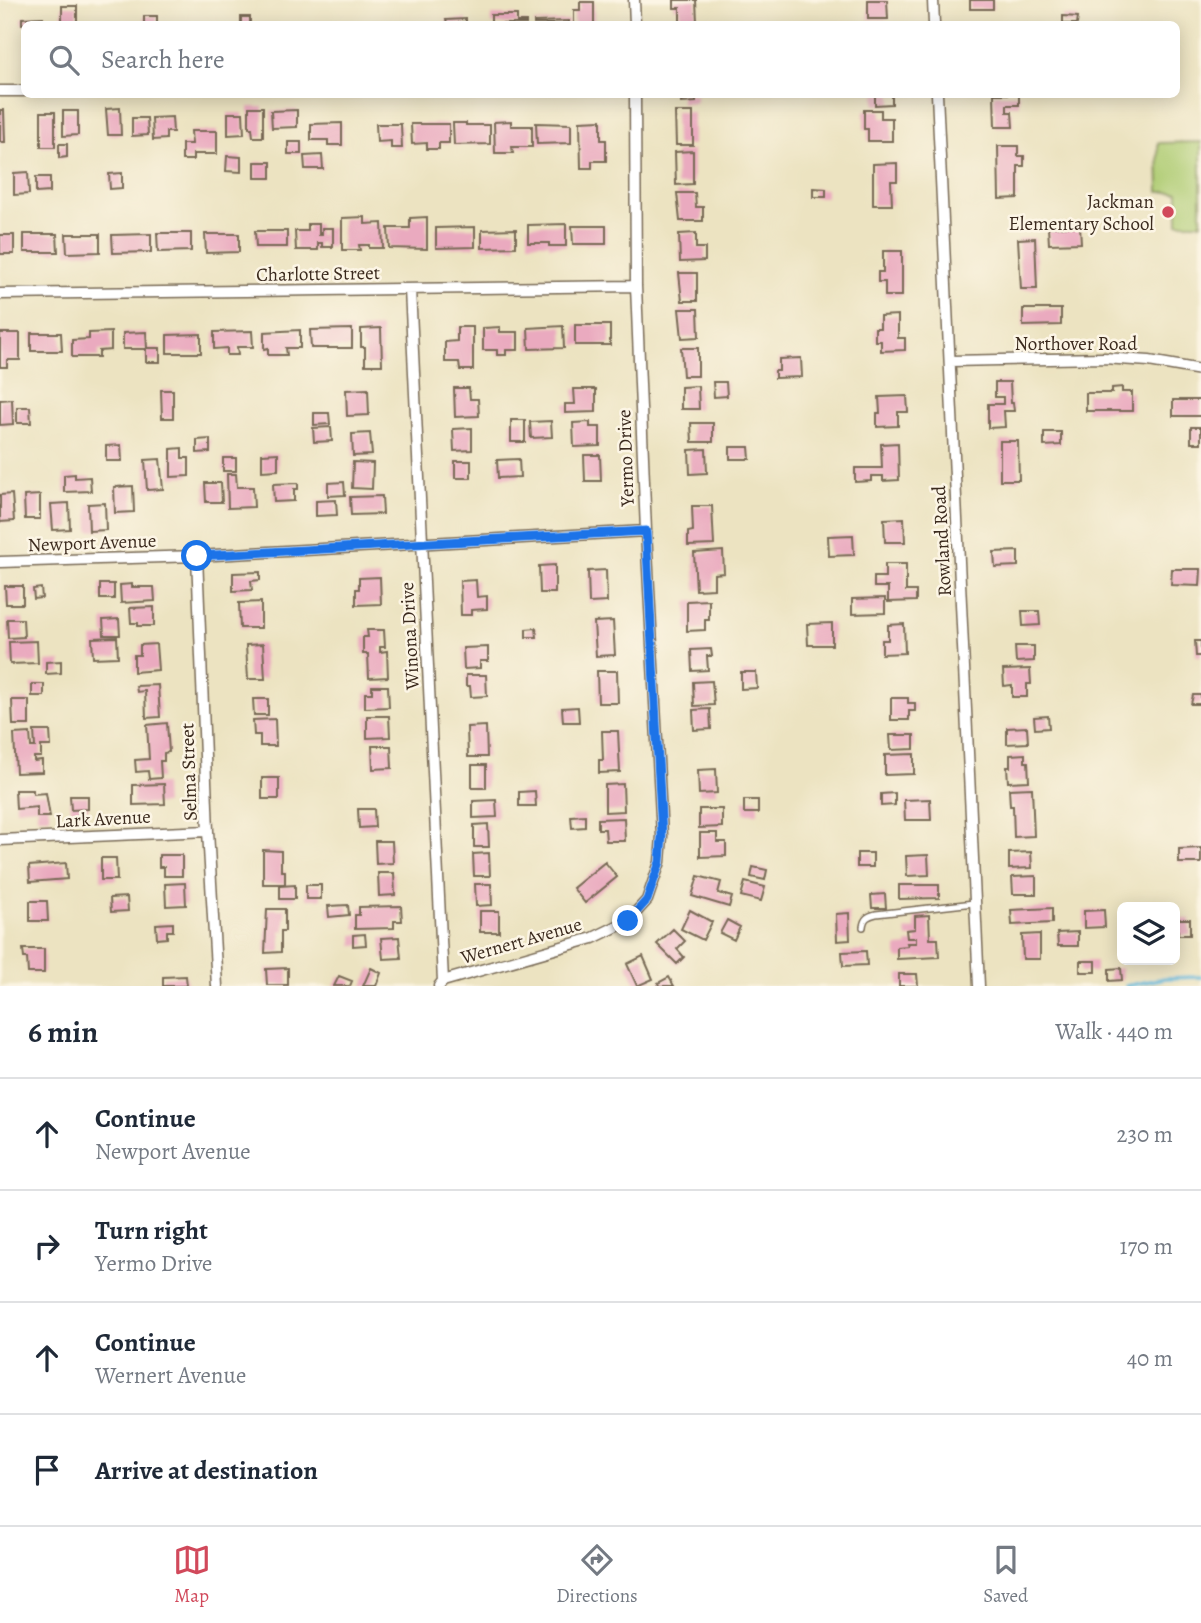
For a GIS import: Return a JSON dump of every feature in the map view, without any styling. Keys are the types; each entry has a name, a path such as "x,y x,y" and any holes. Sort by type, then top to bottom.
{"street":[{"path":"634,0 635,21"},
{"path":"933,0 934,21"},
{"path":"0,91 21,91"},
{"name":"Yermo Drive","path":"635,98 636,286 662,836 660,862"},
{"name":"Rowland Road","path":"937,98 979,986"},
{"name":"Charlotte Street","path":"0,294 636,286"},
{"name":"Winona Drive","path":"410,289 441,984"},
{"name":"Northover Road","path":"950,361 1104,358 1149,361 1201,370"},
{"name":"Newport Avenue","path":"0,562 197,556 646,531"},
{"name":"Selma Street","path":"197,556 217,986"},
{"name":"Lark Avenue","path":"0,840 208,831"},
{"name":"Wernert Avenue","path":"441,984 593,938 628,921 647,900 660,862"}],"lane":[{"path":"863,927 864,920 876,914 975,903"}],"green space":[{"path":"1201,142 1201,223 1178,223 1178,192 1159,192 1158,143"}],"building":[{"path":"674,0 696,0 697,21 680,21 680,8 674,8"},
{"path":"868,0 887,0 888,19 868,19"},
{"path":"970,0 993,0 993,9 970,9"},
{"path":"580,2 594,2 594,21 574,21 574,10 580,10"},
{"path":"62,6 77,6 77,21 62,21"},
{"path":"491,15 517,15 517,21 491,21"},
{"path":"144,16 157,16 157,21 144,21"},
{"path":"1063,16 1078,17 1077,21 1063,21"},
{"path":"43,17 44,21 22,21 22,18"},
{"path":"241,17 250,17 250,21 241,21"},
{"path":"681,98 696,98 696,102 681,103"},
{"path":"875,98 892,98 892,104 875,105"},
{"path":"994,98 1019,98 1019,105 1007,105 1007,112 1012,112 1013,127 995,127"},
{"path":"249,107 263,107 263,137 253,137 252,128 249,128"},
{"path":"120,108 121,135 108,135 106,109"},
{"path":"0,110 4,110 5,142 0,142"},
{"path":"297,110 297,127 272,128 271,111"},
{"path":"864,110 881,110 881,118 892,118 892,141 868,141 868,129 864,129"},
{"path":"63,111 78,111 78,135 63,136"},
{"path":"41,112 55,112 55,147 41,147"},
{"path":"675,112 693,112 693,145 676,145"},
{"path":"228,113 243,113 244,134 228,135"},
{"path":"172,117 173,132 166,132 166,139 153,140 152,118"},
{"path":"132,118 147,118 148,135 132,136"},
{"path":"601,120 601,140 606,140 606,161 592,161 592,168 581,168 580,121"},
{"path":"511,121 511,126 532,126 532,147 512,147 513,153 495,153 494,122"},
{"path":"342,123 342,145 328,145 328,140 311,140 311,124"},
{"path":"453,123 490,125 490,144 454,145"},
{"path":"536,123 571,124 571,143 537,144"},
{"path":"376,124 401,124 402,148 391,148 391,141 377,142"},
{"path":"411,124 449,124 449,143 439,143 439,149 427,149 427,143 412,144"},
{"path":"191,131 217,131 217,154 193,154 193,160 182,160 182,144 192,144"},
{"path":"288,142 301,142 301,154 288,154"},
{"path":"59,144 67,144 67,157 59,158"},
{"path":"998,146 1018,146 1018,156 1024,156 1024,166 1018,166 1018,198 999,199"},
{"path":"693,151 693,184 676,185 675,152"},
{"path":"322,155 323,169 305,169 304,156"},
{"path":"227,156 241,157 241,172 226,171"},
{"path":"255,162 271,162 271,178 255,178"},
{"path":"897,163 897,181 891,181 892,205 873,205 873,164"},
{"path":"28,172 29,194 14,195 14,173"},
{"path":"122,173 122,188 110,189 109,174"},
{"path":"36,177 50,177 50,192 36,193"},
{"path":"813,188 826,189 826,197 813,197"},
{"path":"677,193 695,193 696,207 703,207 703,221 680,221"},
{"path":"365,217 365,224 382,223 383,248 359,245 360,250 342,250 342,218"},
{"path":"427,217 427,249 389,248 388,228 410,228 410,218"},
{"path":"308,224 319,224 319,235 322,235 322,228 333,228 333,247 322,247 322,243 318,243 318,250 296,250 295,231 308,231"},
{"path":"566,224 566,246 528,243 528,225"},
{"path":"572,226 606,226 606,244 573,244"},
{"path":"1080,226 1081,243 1049,244 1048,227"},
{"path":"475,227 475,247 436,248 436,228"},
{"path":"516,229 516,247 482,248 482,230"},
{"path":"255,231 287,231 287,247 256,247"},
{"path":"157,233 191,233 191,251 158,252"},
{"path":"696,233 696,248 705,248 705,261 680,262 679,234"},
{"path":"24,234 57,234 58,252 24,252"},
{"path":"66,234 100,234 100,252 67,253"},
{"path":"151,234 151,252 113,253 112,235"},
{"path":"205,234 239,234 239,252 206,253"},
{"path":"0,235 14,235 14,254 0,254"},
{"path":"1035,238 1037,289 1021,289 1018,239"},
{"path":"883,251 902,251 902,296 885,296 885,282 878,282 878,272 883,272"},
{"path":"679,273 697,273 697,301 682,301"},
{"path":"679,309 698,309 699,337 682,338"},
{"path":"1023,309 1061,309 1061,325 1023,326"},
{"path":"898,315 898,338 905,338 905,350 881,351 881,341 875,341 875,328 880,328 880,316"},
{"path":"575,325 610,325 610,345 575,345"},
{"path":"563,326 564,348 529,349 528,328"},
{"path":"457,327 473,327 473,370 460,370 459,362 445,362 445,342 457,341"},
{"path":"500,327 500,332 518,332 518,350 506,350 506,355 497,355 497,350 483,350 483,328"},
{"path":"381,328 382,365 365,365 361,329"},
{"path":"352,329 352,348 311,348 310,330"},
{"path":"300,330 300,348 286,348 287,355 268,355 268,348 264,349 264,332"},
{"path":"252,331 253,347 237,347 238,355 227,355 227,348 214,349 214,332"},
{"path":"111,332 111,350 99,351 99,357 72,357 72,340 89,339 89,333"},
{"path":"146,332 147,348 160,348 160,362 146,362 146,349 123,349 123,333"},
{"path":"0,333 20,333 20,360 7,360 7,367 0,367"},
{"path":"31,333 61,333 62,351 31,351"},
{"path":"201,334 201,353 167,353 167,335"},
{"path":"681,348 698,348 698,376 683,376"},
{"path":"801,358 802,377 775,378 775,371 779,371 779,359"},
{"path":"713,382 726,382 727,396 714,397"},
{"path":"995,382 1010,382 1014,411 1004,411 1005,427 988,428 988,404 1003,404 1003,397 995,397"},
{"path":"698,386 699,409 681,409 681,387"},
{"path":"1122,387 1122,392 1132,392 1132,411 1086,411 1086,393 1112,393 1112,388"},
{"path":"454,388 469,388 470,399 478,399 479,416 455,417"},
{"path":"368,389 369,415 347,416 346,390"},
{"path":"574,389 596,389 596,412 565,413 565,404 575,404"},
{"path":"161,390 173,390 173,418 162,418"},
{"path":"907,396 908,412 898,412 898,426 877,427 879,397"},
{"path":"12,399 13,424 0,425 0,400"},
{"path":"1173,400 1201,400 1201,416 1173,416"},
{"path":"17,407 30,407 31,423 17,423"},
{"path":"314,413 329,413 330,424 314,425"},
{"path":"511,420 525,420 525,442 511,442"},
{"path":"551,421 552,437 531,438 530,422"},
{"path":"590,422 590,427 600,427 600,446 574,447 573,423"},
{"path":"691,423 713,423 713,442 692,442"},
{"path":"331,427 332,441 314,442 313,428"},
{"path":"1191,427 1201,427 1201,443 1191,443"},
{"path":"472,428 472,450 454,451 453,429"},
{"path":"1044,432 1061,432 1061,445 1044,446"},
{"path":"370,433 372,455 353,456 352,434"},
{"path":"210,439 210,452 197,453 197,440"},
{"path":"1000,441 1018,441 1019,480 1000,480"},
{"path":"898,443 899,480 883,481 883,476 871,476 871,481 855,482 855,468 882,468 881,444"},
{"path":"121,445 122,461 106,461 106,446"},
{"path":"730,447 749,447 750,459 730,459"},
{"path":"182,448 182,458 189,458 189,476 171,477 171,449"},
{"path":"706,449 707,473 690,474 689,450"},
{"path":"278,453 278,470 262,471 262,454"},
{"path":"584,455 600,455 601,481 585,481"},
{"path":"223,458 236,458 236,471 223,471"},
{"path":"160,459 163,489 147,490 145,460"},
{"path":"519,459 520,477 498,478 497,460"},
{"path":"455,461 471,461 471,478 455,478"},
{"path":"353,462 373,463 372,489 352,488"},
{"path":"75,474 75,478 90,477 91,491 64,492 64,475"},
{"path":"227,474 236,474 237,487 253,487 254,507 228,508"},
{"path":"344,482 345,495 328,496 328,483"},
{"path":"205,483 221,483 222,502 206,502"},
{"path":"298,483 298,489 294,489 294,501 274,502 273,484"},
{"path":"133,486 134,512 115,513 114,487"},
{"path":"12,494 14,521 0,522 0,495"},
{"path":"40,495 40,519 25,519 24,496"},
{"path":"382,496 383,514 351,515 350,497"},
{"path":"336,500 337,515 316,516 316,501"},
{"path":"69,503 70,529 53,530 51,504"},
{"path":"105,503 106,530 89,531 88,504"},
{"path":"692,506 712,506 714,545 688,546 688,532 693,531"},
{"path":"904,518 905,542 885,542 884,519"},
{"path":"853,535 854,555 829,556 828,536"},
{"path":"723,551 724,573 714,574 714,589 696,590 694,553"},
{"path":"1018,551 1018,566 995,567 994,552"},
{"path":"885,564 906,564 906,591 916,591 916,601 888,602 888,587 874,587 874,577 885,577"},
{"path":"555,565 555,593 540,593 539,566"},
{"path":"1172,569 1201,569 1200,586 1171,585"},
{"path":"606,570 607,602 589,603 588,571"},
{"path":"260,572 260,580 251,581 252,590 233,591 233,573"},
{"path":"380,577 381,604 356,605 359,578"},
{"path":"476,580 477,597 487,596 487,609 471,610 471,615 461,615 460,581"},
{"path":"100,584 114,584 114,599 100,599"},
{"path":"132,584 132,587 154,587 155,601 121,603 120,585"},
{"path":"5,586 23,586 23,604 6,604"},
{"path":"41,588 42,598 34,599 33,589"},
{"path":"885,598 885,613 852,614 852,599"},
{"path":"709,600 709,620 705,620 705,630 687,631 687,601"},
{"path":"261,602 261,628 240,628 239,603"},
{"path":"154,607 154,626 131,623 130,608"},
{"path":"1022,611 1039,611 1040,625 1023,626"},
{"path":"7,619 23,619 24,637 8,638"},
{"path":"119,619 120,635 104,635 103,620"},
{"path":"613,621 615,655 596,656 594,622"},
{"path":"832,623 832,645 808,645 807,624"},
{"path":"904,624 905,653 882,654 882,640 888,640 888,625"},
{"path":"536,628 537,637 526,637 526,629"},
{"path":"367,630 384,630 385,647 380,647 380,652 387,651 388,677 369,678 368,654 363,654 363,637 368,637"},
{"path":"117,637 118,657 93,658 92,638"},
{"path":"37,641 38,663 10,664 9,642"},
{"path":"1195,641 1201,641 1201,656 1196,656"},
{"path":"156,644 158,670 134,672 134,655 140,655 140,645"},
{"path":"263,644 265,679 248,679 246,645"},
{"path":"1015,646 1034,646 1034,661 1016,662"},
{"path":"488,647 488,661 480,661 480,668 464,669 463,648"},
{"path":"711,649 712,656 707,656 708,670 692,671 691,650"},
{"path":"61,661 61,673 46,674 46,662"},
{"path":"1030,669 1031,684 1027,684 1027,697 1012,697 1012,685 1004,686 1003,670"},
{"path":"597,671 617,671 618,703 598,703"},
{"path":"741,672 756,672 757,688 741,689"},
{"path":"466,675 486,675 487,696 471,697 470,686 466,686"},
{"path":"712,681 714,705 694,706 693,682"},
{"path":"32,684 44,684 44,696 32,696"},
{"path":"158,685 160,717 146,718 145,691 137,692 136,686"},
{"path":"372,686 388,686 389,707 365,708 365,693 372,693"},
{"path":"1193,695 1201,695 1201,704 1191,704"},
{"path":"891,698 908,698 908,703 915,703 915,711 909,711 909,720 891,720"},
{"path":"253,699 268,699 268,715 254,715"},
{"path":"12,700 29,700 29,725 13,725"},
{"path":"578,707 579,722 563,722 562,708"},
{"path":"710,709 711,729 694,730 693,710"},
{"path":"367,716 389,716 390,737 367,738"},
{"path":"1048,716 1049,728 1035,729 1034,717"},
{"path":"275,719 276,746 260,746 260,735 254,735 253,720"},
{"path":"167,723 169,752 164,753 164,761 160,761 161,778 149,779 148,771 136,772 135,760 149,759 147,725"},
{"path":"486,726 487,757 468,757 467,727"},
{"path":"1027,727 1028,743 1007,744 1007,728"},
{"path":"34,731 50,731 51,746 41,746 41,757 34,757 34,761 42,760 42,772 16,773 14,734 30,733 31,747 35,747"},
{"path":"602,731 618,731 620,772 599,773 599,760 603,760"},
{"path":"890,735 914,735 914,749 891,750"},
{"path":"372,746 391,746 392,768 373,769"},
{"path":"914,754 914,774 885,775 885,755"},
{"path":"1025,754 1029,781 1008,782 1007,767 1010,767 1010,755"},
{"path":"472,765 486,765 486,788 472,788"},
{"path":"716,769 717,793 699,794 698,770"},
{"path":"262,778 279,778 279,799 262,799"},
{"path":"164,784 165,804 133,805 133,785"},
{"path":"623,784 624,811 605,812 605,785"},
{"path":"1032,788 1034,836 1014,837 1013,806 1010,806 1009,789"},
{"path":"15,790 33,790 33,794 46,793 50,817 37,817 37,807 16,809"},
{"path":"535,791 536,806 519,806 519,792"},
{"path":"895,793 895,805 881,806 881,794"},
{"path":"70,796 88,796 88,809 71,810"},
{"path":"930,799 931,820 905,820 904,800"},
{"path":"496,800 497,817 473,818 473,801"},
{"path":"744,800 758,800 758,813 744,813"},
{"path":"358,809 374,809 375,827 359,828"},
{"path":"699,809 722,809 722,827 699,828"},
{"path":"585,815 585,827 572,828 571,816"},
{"path":"624,818 625,841 606,841 605,829 598,829 598,819"},
{"path":"488,824 489,847 474,847 474,825"},
{"path":"700,833 717,833 717,842 726,842 726,856 700,857"},
{"path":"375,841 392,841 393,863 376,864"},
{"path":"1201,848 1201,863 1179,863 1179,849"},
{"path":"263,850 281,851 281,871 285,871 285,884 263,884"},
{"path":"1031,852 1032,868 1009,869 1009,853"},
{"path":"489,853 490,876 474,876 473,854"},
{"path":"857,853 873,853 873,867 857,867"},
{"path":"159,855 182,855 182,876 164,876 164,867 159,867"},
{"path":"928,855 929,875 907,876 906,856"},
{"path":"101,858 116,858 117,880 101,880"},
{"path":"605,862 617,877 585,903 573,888"},
{"path":"66,863 67,879 30,882 29,866"},
{"path":"753,867 767,870 765,880 751,877"},
{"path":"378,873 394,873 395,895 379,896"},
{"path":"698,876 721,882 718,893 732,897 729,907 692,896"},
{"path":"1036,876 1036,894 1013,894 1012,877"},
{"path":"745,882 765,887 761,901 741,896"},
{"path":"185,883 186,905 166,906 165,884"},
{"path":"475,884 491,884 492,905 476,906"},
{"path":"295,885 295,899 280,899 280,886"},
{"path":"306,885 321,885 321,899 306,899"},
{"path":"899,885 939,885 939,898 899,899"},
{"path":"885,894 886,908 872,908 871,895"},
{"path":"127,897 128,911 111,912 110,898"},
{"path":"30,901 47,901 48,921 30,921"},
{"path":"348,905 349,915 329,917 328,906"},
{"path":"401,906 402,921 394,921 394,928 355,929 355,915 359,915 359,907"},
{"path":"1052,908 1052,923 1012,925 1011,910"},
{"path":"267,909 285,909 281,952 265,953"},
{"path":"690,910 712,922 703,940 681,929"},
{"path":"1104,910 1105,927 1084,928 1084,911"},
{"path":"480,911 499,911 499,932 480,932"},
{"path":"849,913 850,940 837,941 836,914"},
{"path":"929,915 930,939 938,939 939,957 897,959 897,947 916,943 916,938 907,938 906,930 915,929 915,916"},
{"path":"1180,919 1190,919 1190,935 1180,935"},
{"path":"727,920 740,927 734,940 720,933"},
{"path":"173,923 173,931 167,931 167,938 157,939 156,924"},
{"path":"673,929 685,941 677,949 684,957 677,964 657,944"},
{"path":"1078,932 1078,946 1058,946 1057,933"},
{"path":"365,934 366,945 353,946 353,935"},
{"path":"1040,934 1040,959 1023,959 1022,935"},
{"path":"399,937 401,958 383,959 381,938"},
{"path":"23,949 44,949 44,973 28,973"},
{"path":"866,951 867,965 843,966 842,952"},
{"path":"643,956 653,979 637,986 627,964"},
{"path":"1080,961 1096,961 1096,972 1080,972"},
{"path":"288,968 288,985 267,985 266,969"},
{"path":"371,968 381,973 376,986 363,986"},
{"path":"1121,968 1122,980 1109,981 1109,969"},
{"path":"899,974 917,974 918,986 899,986"},
{"path":"186,976 187,986 163,986 163,977"},
{"path":"339,976 352,981 350,986 334,986"},
{"path":"669,977 674,986 659,986 658,983"}],"waterway":[{"path":"1126,986 1165,978 1201,977"}],"place":[{"name":"Jackman Elementary School","path":"1168,212"}],"route":[{"path":"197,556 646,531 662,836 660,862 647,900 628,921"}]}
